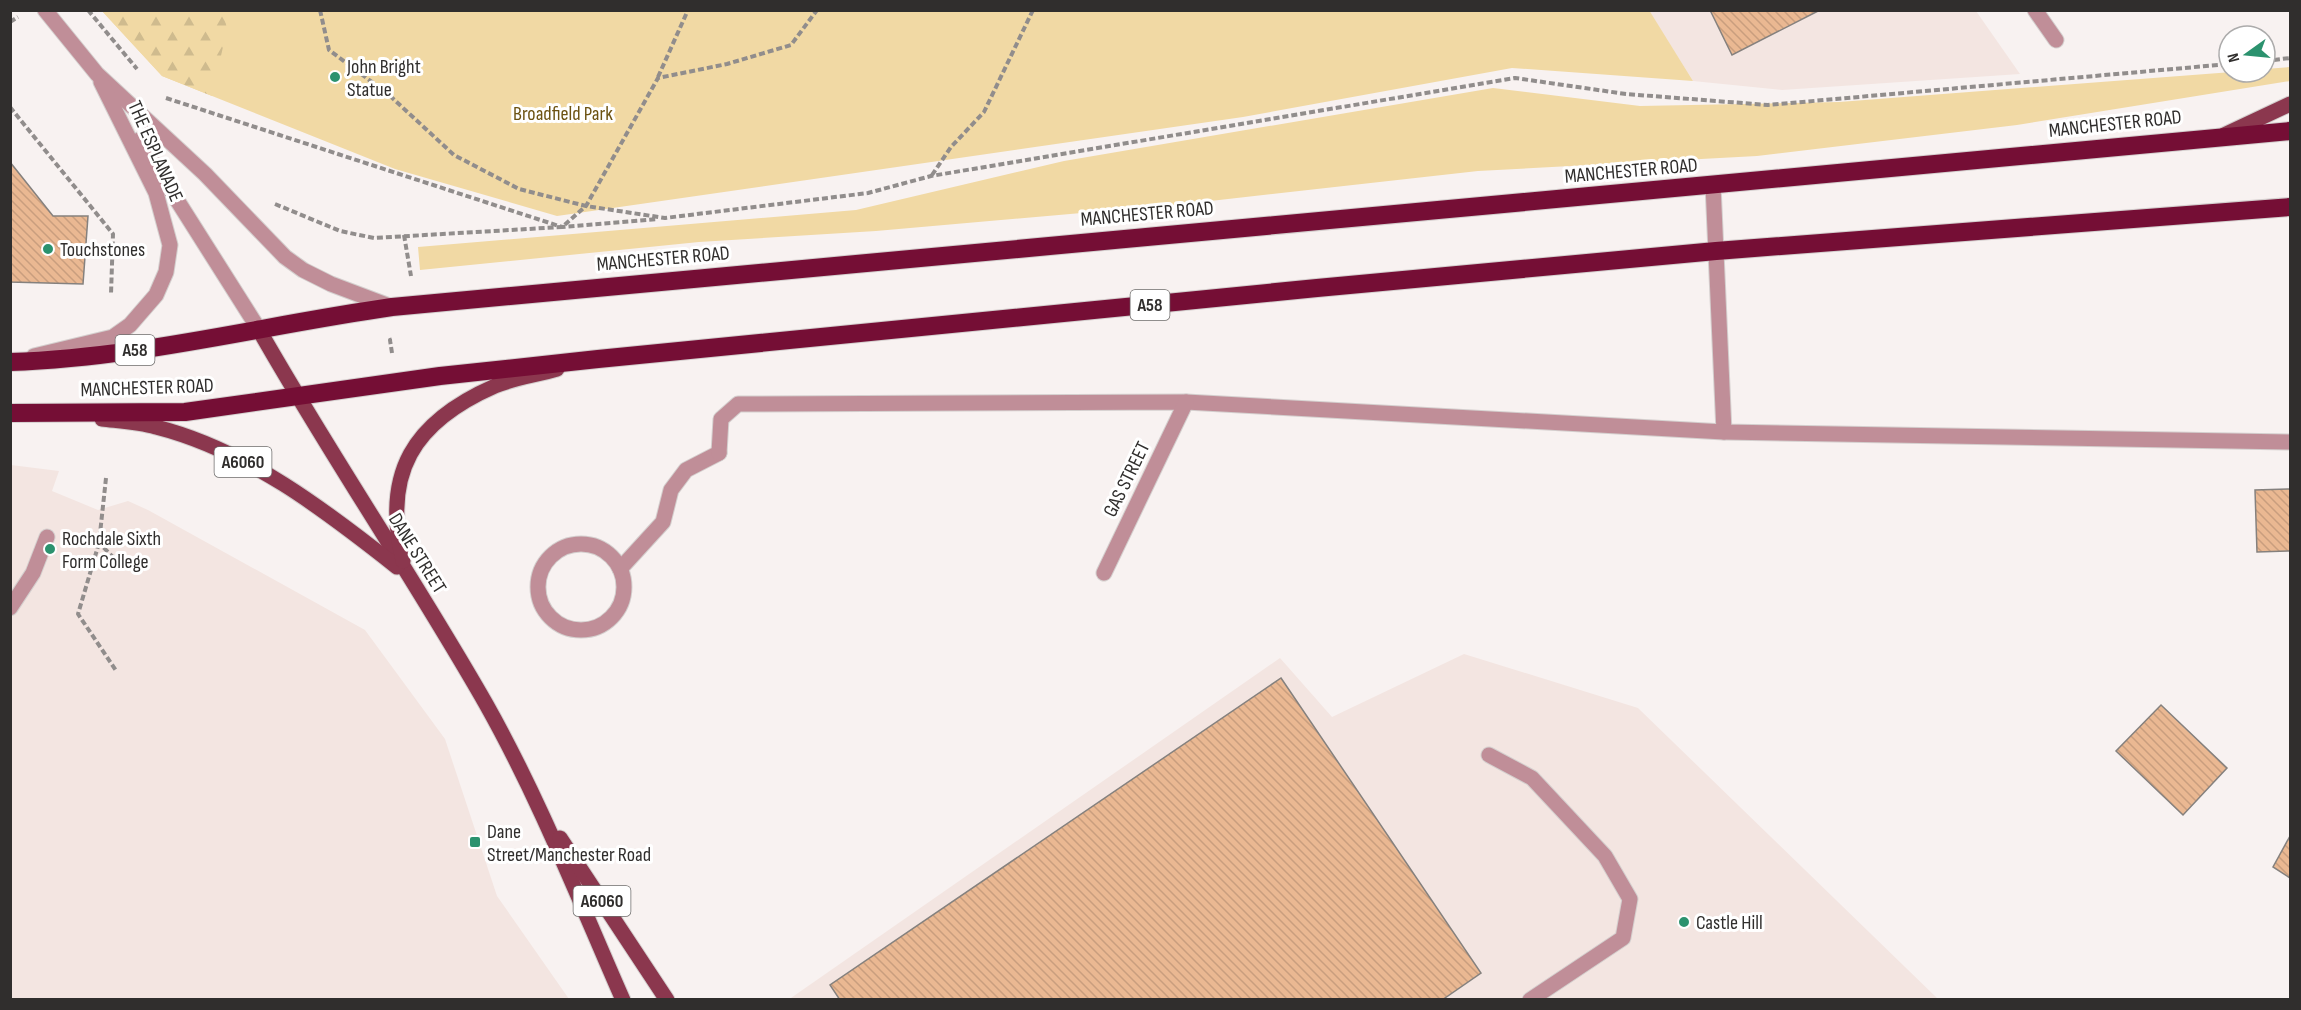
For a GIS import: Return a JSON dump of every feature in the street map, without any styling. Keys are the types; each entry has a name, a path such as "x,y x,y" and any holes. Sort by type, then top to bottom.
{"highway":[{"name":"MANCHESTER ROAD","path":"11,362 60,360 120,353 258,328 417,304 1713,185 2224,135 2290,131"},
{"name":"MANCHESTER ROAD","path":"10,413 185,412 395,383 598,359 1716,251 2290,207"}],"main road":[{"path":"2224,135 2290,104"},
{"name":"DANE STREET","path":"258,328 297,396 486,704 536,803 621,996"},
{"path":"406,574 395,527 396,498 402,469 418,441 435,423 496,386 598,359"},
{"name":"A6060","path":"53,412 155,426 201,441 252,466 329,513 406,574"},
{"name":"DANE STREET","path":"536,803 667,999"}],"street":[{"name":"THE ESPLANADE","path":"45,10 97,74 258,328"},
{"path":"2036,10 2056,40"},
{"name":"THE ESPLANADE","path":"97,74 205,174 285,257 303,270 331,284 392,307"},
{"name":"THE ESPLANADE","path":"11,362 113,338 130,325 156,295 166,272 170,245 156,193 97,74"},
{"path":"1713,185 1724,432"},
{"path":"620,569 663,522 671,490 686,470 719,453 721,419 738,404 1186,402 1724,432 2290,442"},
{"name":"GAS STREET","path":"1104,573 1186,402"},
{"path":"10,608 33,573 47,537"},
{"path":"580,544 594,546 607,553 620,569 624,591 621,604 614,616 603,625 590,630 563,627 543,607 538,594 539,580 544,566 553,555 566,547 580,544"},
{"path":"1489,755 1532,778 1605,856 1630,899 1623,938 1530,999"}],"path":[{"path":"88,10 138,70"},
{"path":"320,10 329,50 388,94 454,155 519,189 586,206 665,218"},
{"path":"562,226 586,206 658,78 688,10"},
{"path":"658,78 727,64 791,45 817,10"},
{"path":"931,176 951,147 984,112 1033,10"},
{"path":"271,202 340,231 374,238 562,226 665,218 868,193 931,176 1515,78 1626,94 1768,105 2217,65"},
{"path":"169,105 160,95 562,226"},
{"path":"10,107 113,234 111,294"},
{"path":"404,236 417,304"},
{"path":"395,383 390,340 401,338"},
{"path":"106,478 99,543 78,614 117,672"},
{"path":"99,543 119,563"}],"shaded area":[{"path":"1649,11 1976,11 2020,74 1782,90 1693,81"},
{"path":"11,465 59,471 52,491 98,510 128,501 148,510 365,630 445,739 497,896 569,999 11,1000"},
{"path":"1464,654 1638,708 1938,999 788,1000 1280,658 1332,717"}],"green space":[{"name":"Broadfield Park","path":"1649,10 1693,81 1512,68 1243,117 557,216 395,169 162,76 102,11"},
{"path":"102,11 223,11 227,29 212,96 162,76"},
{"path":"2290,67 2290,81 2277,83 2277,68"},
{"path":"2217,73 2217,84 2271,84 2017,125 1757,156 1478,171 1184,204 876,231 699,242 420,270 418,247 856,210 1064,161 1493,88 1640,106 1839,102"}],"building":[{"path":"1710,10 1820,10 1732,55"},
{"name":"Touchstones","path":"10,162 53,216 88,216 83,284 10,282"},
{"path":"2290,489 2290,551 2257,552 2255,490"},
{"path":"1281,678 1481,973 1442,1000 840,1000 830,985"},
{"path":"2161,705 2227,768 2183,815 2116,751"},
{"path":"2290,836 2290,878 2273,867"}],"place":[{"name":"John Bright Statue","path":"335,77"},
{"name":"Touchstones","path":"48,249"},
{"name":"Rochdale Sixth Form College","path":"50,549"},
{"name":"Dane Street/Manchester Road","path":"475,842"},
{"name":"Castle Hill","path":"1684,922"}]}
